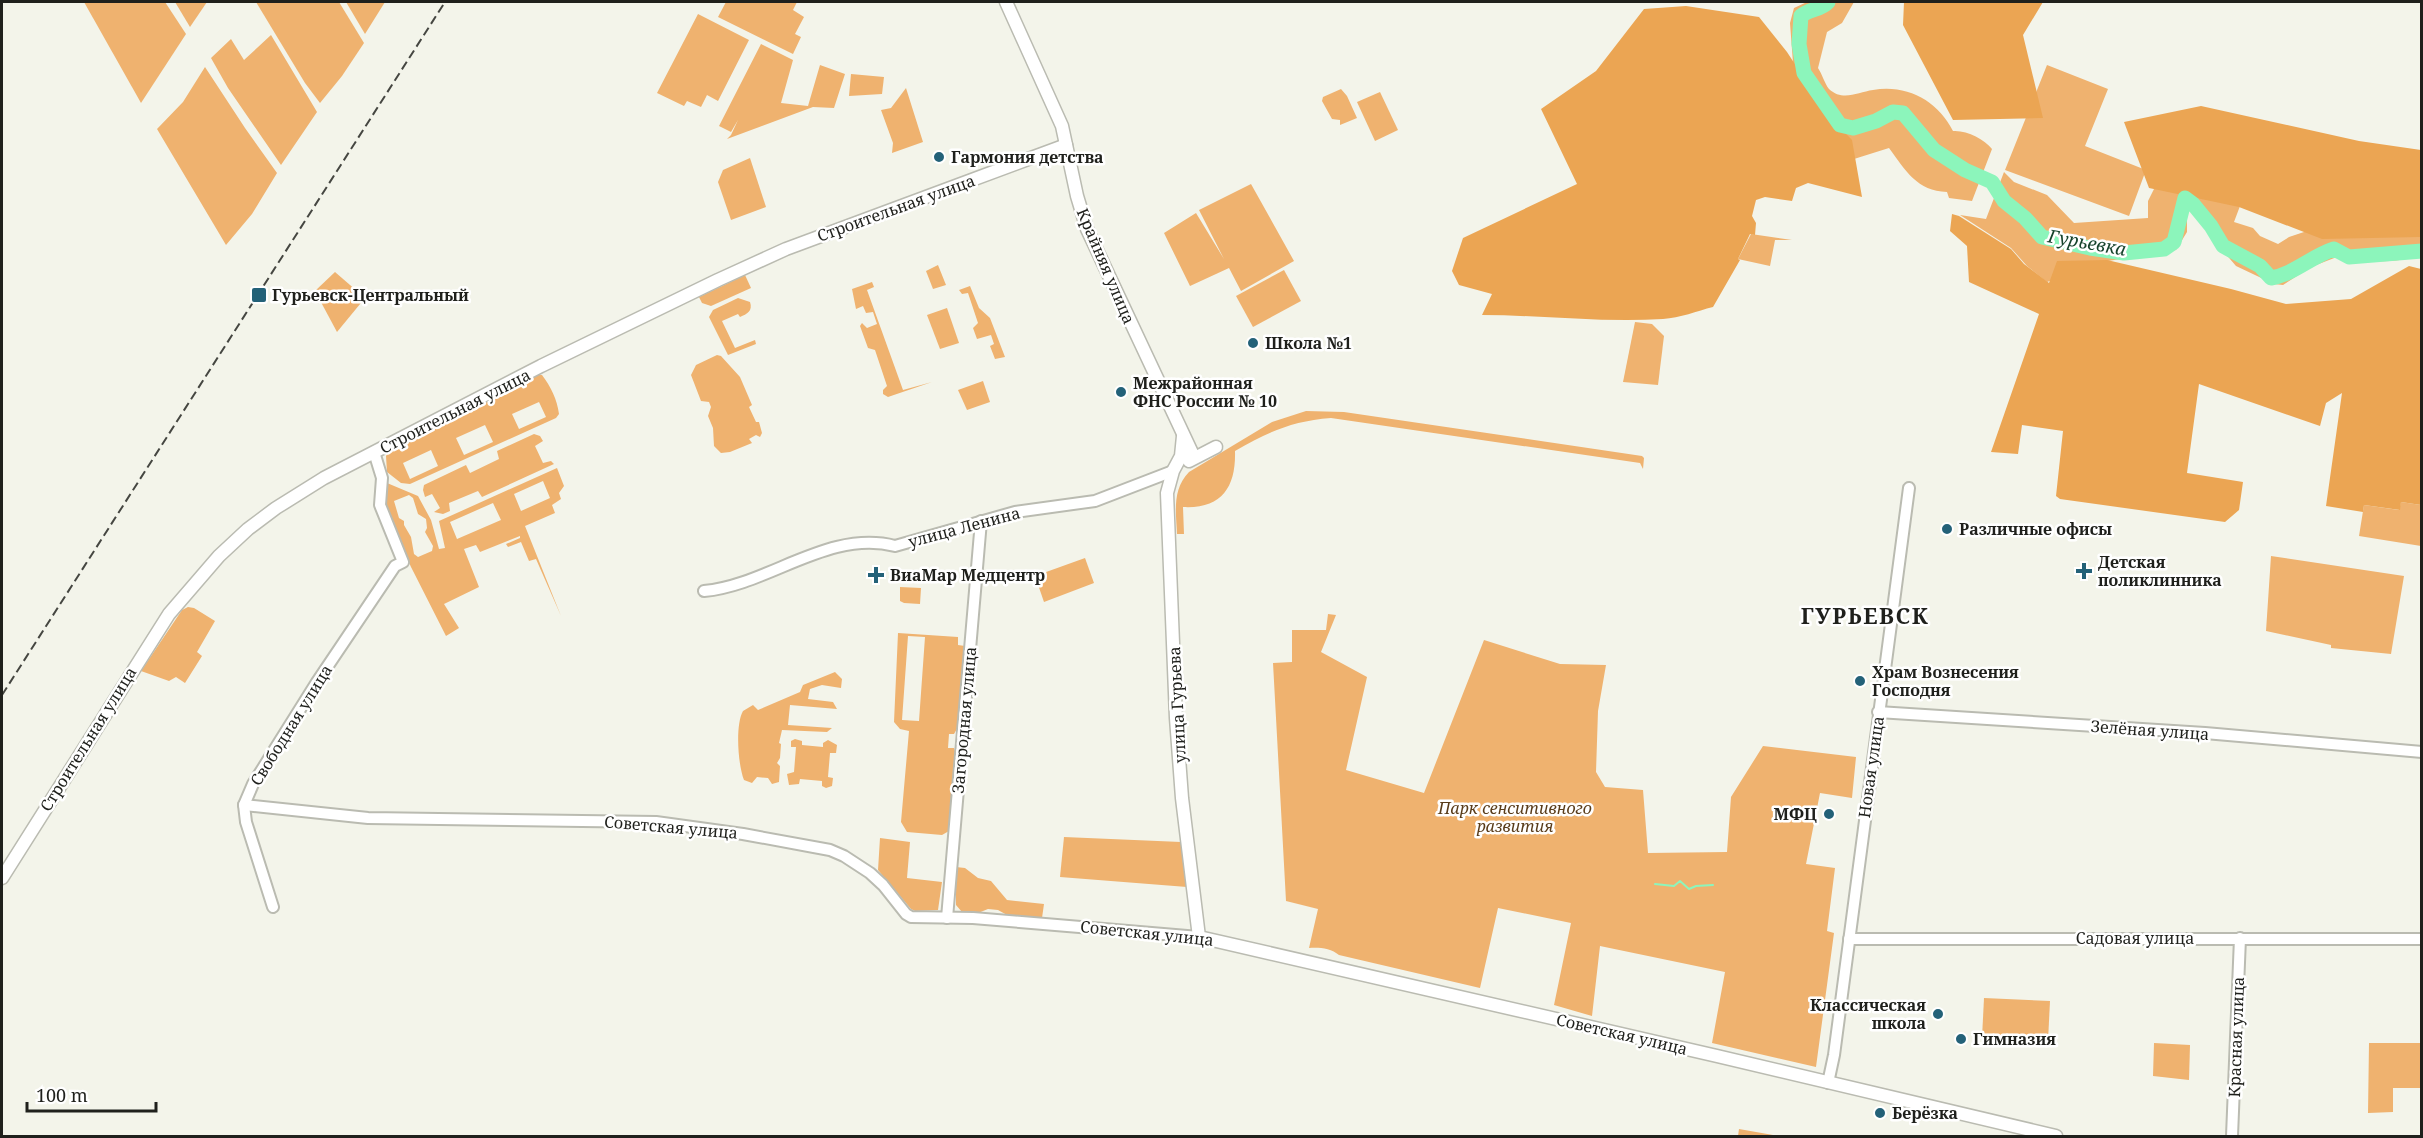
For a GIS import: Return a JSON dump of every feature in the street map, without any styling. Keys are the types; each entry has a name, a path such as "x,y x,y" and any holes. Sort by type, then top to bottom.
{"main road":[{"name":"Крайняя улица","path":"1006,2 1062,126 1077,196 1087,229 1194,457"},
{"name":"Строительная улица","path":"2,878 121,687 184,595 248,529 324,478 541,366 718,280 786,249 1066,145"},
{"name":"улица Ленина","path":"1173,471 1194,457 1216,447 1196,445 1184,436"},
{"name":"улица Гурьева","path":"1184,436 1181,456 1173,471 1167,493 1176,718 1182,798 1199,937"},
{"name":"Советская улица","path":"1199,937 2056,1137"}],"street":[{"name":"Свободная улица","path":"273,907 246,822 244,805 253,784 317,682 395,566 403,562 380,506 382,478 374,452"},
{"name":"улица Ленина","path":"704,591 726,589 843,545 880,542 895,546 1015,512 1095,501 1173,471"},
{"name":"Новая улица","path":"1828,1083 1909,488"},
{"name":"Загородная улица","path":"947,918 981,521"},
{"name":"Зелёная улица","path":"1878,712 2205,733 2421,752"},
{"name":"Советская улица","path":"244,805 368,818 656,822 743,834 830,850 870,873 884,885 906,914 911,917 1042,923 1199,937"},
{"name":"Красная улица","path":"2232,1137 2240,938"},
{"name":"Садовая улица","path":"1849,939 2421,939"}],"green space":[{"path":"84,2 165,2 186,34 141,103"},
{"path":"175,2 207,2 190,27"},
{"path":"256,2 339,2 364,43 320,103 305,83"},
{"path":"346,2 385,2 365,34"},
{"path":"726,2 797,2 793,10 804,17 795,34 801,37 793,54 718,17"},
{"path":"1807,2 1854,2 1842,23 1827,32 1818,68 1829,89 1834,93 1845,96 1886,89 1909,92 1930,103 1947,120 1953,131 1975,136 1992,149 1972,201 1949,198 1947,192 1937,191 1920,184 1907,172 1889,148 1854,159 1793,63 1790,23 1794,8"},
{"path":"698,14 749,40 718,101 707,95 701,107 687,101 684,106 657,93"},
{"path":"271,35 317,112 281,165 228,88 211,58 231,39 244,60"},
{"path":"761,44 793,60 781,103 808,106 820,65 845,74 834,108 813,107 727,139 738,120 731,132 719,126"},
{"path":"2047,65 2108,89 2085,146 2146,170 2129,216 2005,170"},
{"path":"205,67 277,173 252,214 226,245 157,129 183,102"},
{"path":"851,74 884,77 882,94 849,96"},
{"path":"906,88 923,142 892,153 893,143 881,110 891,108"},
{"path":"1341,89 1347,96 1357,118 1340,125 1340,120 1332,119 1322,101 1323,97"},
{"path":"1380,92 1398,130 1375,141 1357,102"},
{"path":"750,158 766,207 731,220 718,182 723,170"},
{"path":"2004,172 2014,182 2047,195 2074,223 2148,218 2148,201 2159,179 2240,206 2234,222 2253,228 2260,236 2278,244 2289,237 2307,231 2421,225 2421,255 2403,259 2369,261 2342,255 2311,267 2283,285 2274,284 2236,266 2224,252 2197,208 2187,204 2187,232 2176,250 2108,261 2047,282 2027,266 2011,248 1960,215 1986,219"},
{"path":"1251,184 1294,261 1241,291 1229,268 1190,286 1164,233 1196,213 1224,259 1199,210"},
{"path":"1751,234 1792,240 1775,240 1770,266 1738,259"},
{"path":"938,265 946,285 933,289 926,271"},
{"path":"1284,270 1301,301 1253,327 1236,296"},
{"path":"335,272 365,298 337,332 315,291"},
{"path":"745,275 751,288 711,306 702,303 699,297"},
{"path":"872,282 874,287 867,290 903,390 932,382 888,397 883,394 887,386 875,350 868,348 860,326 862,323 867,328 877,324 873,312 866,313 863,306 856,309 852,289"},
{"path":"970,286 979,308 990,318 1005,357 995,359 990,346 994,344 991,335 977,339 973,328 978,323 968,293 962,294 959,290"},
{"path":"738,298 750,302 749,312 740,317 738,314 722,321 735,348 755,340 756,344 728,355 709,317 713,310"},
{"path":"947,308 959,343 940,349 927,315"},
{"path":"1635,322 1652,324 1664,336 1658,385 1623,382"},
{"path":"717,355 721,356 740,377 752,405 749,407 756,422 759,422 762,433 760,437 756,435 749,439 752,443 730,452 721,453 714,446 713,428 708,416 711,407 709,402 701,401 691,375 696,365"},
{"path":"537,375 542,375 557,403 559,414 556,418 410,484 401,483 387,472 386,456 390,450","holes":["539,402 546,417 519,429 512,414","485,425 493,442 464,455 456,438","431,450 438,466 410,479 403,463"]},
{"path":"983,381 990,402 967,410 958,390"},
{"path":"1306,411 1344,412 1642,456 1644,458 1643,469 1640,463 1331,418 1281,428 1235,451 1233,475 1224,493 1217,500 1208,504 1183,507 1184,534 1177,534 1177,493 1189,472 1272,422"},
{"path":"534,434 540,436 543,441 535,446 543,463 551,461 554,464 482,497 478,491 449,503 450,511 443,514 434,512 440,508 432,494 425,497 424,485 466,465 470,473 499,459 497,451"},
{"path":"557,468 564,486 559,493 561,499 552,505 555,513 525,526 561,616 536,559 529,561 521,542 508,547 506,544 520,536 480,552 476,545 464,549 479,587 444,604 459,628 446,636 411,567 384,506 387,483 418,496 431,520 439,549 445,548 439,521","holes":["543,481 550,498 521,511 514,494","409,495 413,498 418,514 426,519 425,532 433,546 432,551 418,557 414,554 411,537 404,521 399,518 394,501","493,503 501,520 457,539 450,522"]},
{"path":"2401,502 2421,505 2421,546 2359,536 2364,505 2399,510"},
{"path":"2271,556 2404,576 2391,654 2331,648 2331,645 2266,631"},
{"path":"1085,558 1094,583 1044,602 1035,576"},
{"path":"900,587 921,588 920,604 900,601"},
{"path":"188,607 194,608 215,621 197,652 202,656 185,683 176,677 169,681 141,671 182,610"},
{"name":"Парк сенситивного развития","path":"1328,614 1336,615 1321,652 1367,677 1346,770 1424,793 1484,640 1560,664 1606,665 1598,711 1596,772 1605,787 1643,790 1648,853 1727,852 1731,797 1763,746 1856,757 1852,798 1820,793 1806,864 1835,868 1827,931 1834,933 1816,1067 1712,1043 1725,972 1600,946 1592,1016 1554,1005 1571,923 1498,908 1480,988 1339,955 1324,948 1309,948 1318,909 1286,901 1273,663 1292,662 1292,630 1326,630"},
{"path":"898,633 958,637 958,645 965,646 958,727 954,734 949,734 948,748 954,748 956,754 949,831 942,835 907,832 901,822 909,731 900,729 894,722","holes":["908,636 925,637 919,721 902,720"]},
{"path":"835,672 842,679 841,688 822,685 810,689 808,699 833,702 837,709 790,705 788,725 832,728 827,732 782,730 779,743 781,744 780,758 777,763 780,766 779,782 772,784 768,778 757,777 752,783 744,780 738,745 740,717 743,711 753,705 758,710 800,692 803,685"},
{"path":"795,739 802,741 802,745 823,747 823,743 828,740 837,745 836,753 830,753 828,777 833,778 832,786 826,788 822,786 822,781 800,779 799,784 789,785 787,774 794,772 796,747 791,747 791,741"},
{"path":"1064,837 1181,842 1187,887 1060,877"},
{"path":"880,838 910,842 907,878 942,882 938,910 915,911 911,909 878,870"},
{"path":"956,867 965,868 978,878 991,881 1007,900 1044,904 1042,918 1007,915 998,910 988,909 978,913 962,912 956,905"},
{"path":"1984,998 2050,1001 2048,1041 1982,1038"},
{"path":"2154,1043 2190,1045 2189,1080 2153,1076"},
{"path":"2369,1043 2421,1043 2421,1088 2393,1088 2393,1112 2368,1113"},
{"path":"1739,1129 1773,1135 1773,1136 1738,1136"}],"shaded area":[{"path":"1904,2 2043,2 2023,35 2043,118 1953,120 1903,25"},
{"path":"1686,6 1759,17 1787,52 1828,115 1852,140 1862,197 1808,183 1796,188 1792,201 1765,197 1756,200 1752,216 1756,223 1755,235 1750,234 1738,259 1740,260 1713,307 1676,317 1640,320 1482,315 1492,294 1459,285 1452,271 1463,238 1577,184 1541,109 1596,71 1644,9"},
{"path":"2201,106 2359,141 2421,150 2421,237 2322,239 2239,207 2149,188 2124,122"},
{"path":"1952,214 1959,216 2011,249 2024,264 2049,283 2057,261 2107,260 2286,304 2351,299 2409,266 2421,269 2421,505 2401,502 2400,510 2364,505 2363,512 2326,506 2342,393 2326,403 2320,426 2199,384 2187,473 2243,482 2239,510 2225,522 2060,499 2056,496 2063,431 2022,425 2018,454 1991,452 2039,314 1969,282 1967,246 1950,231"}],"waterway":[{"name":"Гурьевка","path":"1828,2 1801,16 1799,44 1804,73 1840,125 1853,128 1876,121 1893,112 1903,113 1934,150 1965,170 1992,182 2004,201 2025,218 2042,237 2124,253 2164,249 2174,242 2185,198 2211,226 2223,246 2260,266 2271,278 2287,273 2334,249 2349,257 2422,251"},
{"path":"1655,884 1674,886 1680,881 1689,889 1696,886 1713,885"}],"railway":[{"path":"2,695 445,2"}],"place":[{"name":"Гармония детства","path":"939,157"},
{"name":"Гурьевск-Центральный","path":"259,295"},
{"name":"Школа №1","path":"1253,343"},
{"name":"Межрайонная ФНС России № 10","path":"1121,392"},
{"name":"Различные офисы","path":"1947,529"},
{"name":"Детская поликлинника","path":"2084,571"},
{"name":"ВиаМар Медцентр","path":"876,575"},
{"name":"Храм Вознесения Господня","path":"1860,681"},
{"name":"МФЦ","path":"1829,814"},
{"name":"Классическая школа","path":"1938,1014"},
{"name":"Гимназия","path":"1961,1039"},
{"name":"Берёзка","path":"1880,1113"}],"district":[{"name":"ГУРЬЕВСК","path":"1865,616"}]}
